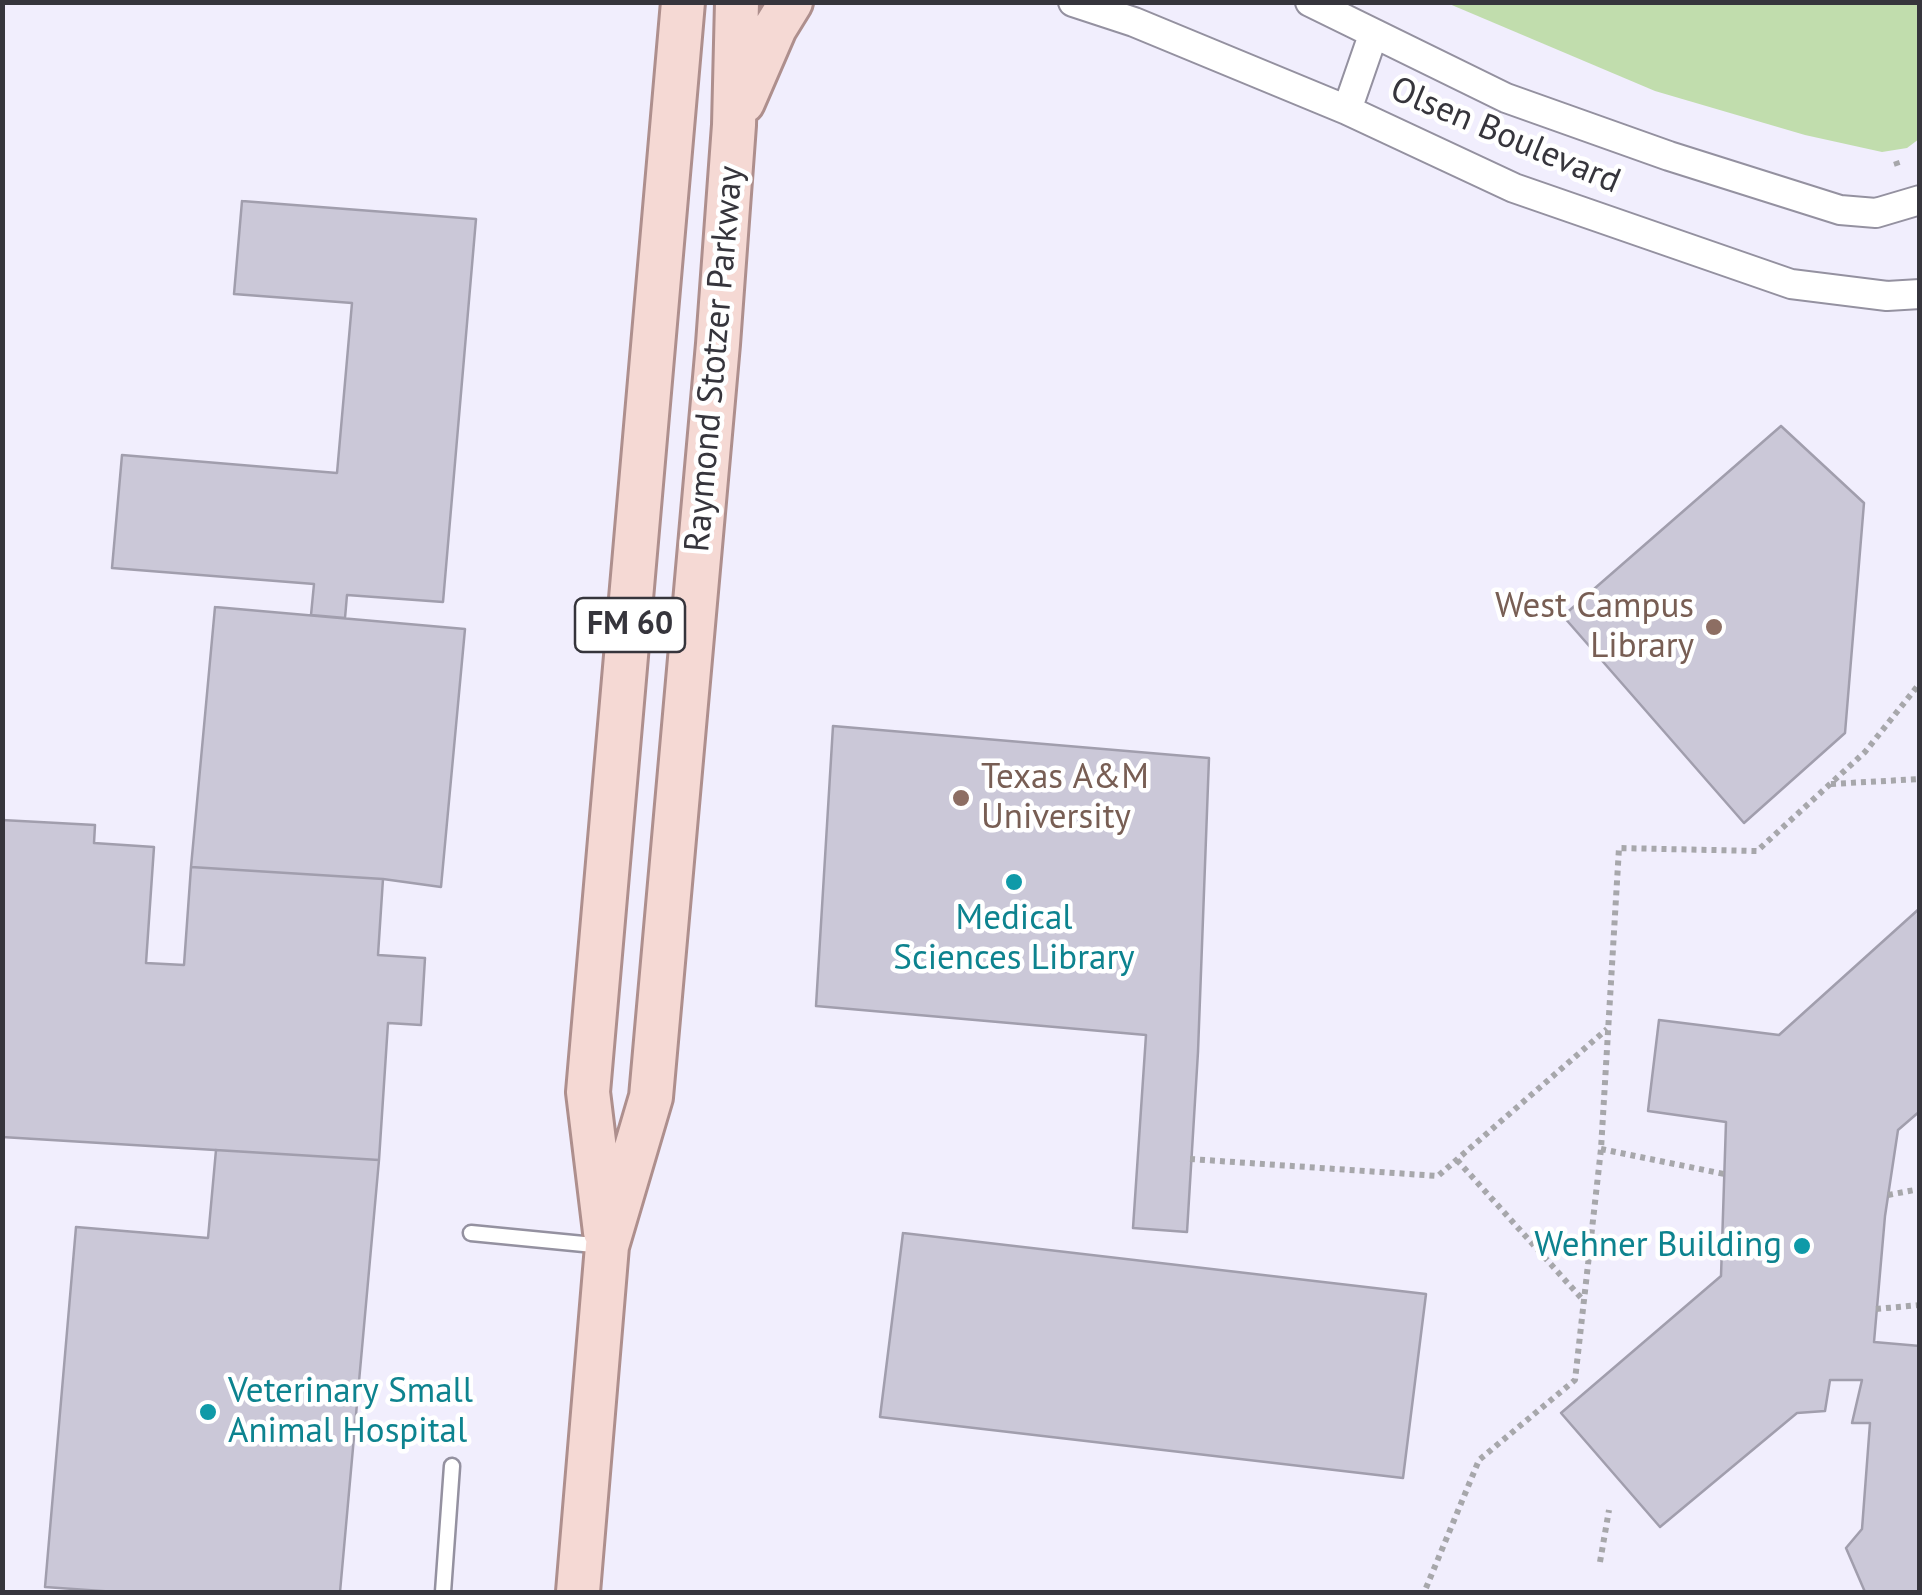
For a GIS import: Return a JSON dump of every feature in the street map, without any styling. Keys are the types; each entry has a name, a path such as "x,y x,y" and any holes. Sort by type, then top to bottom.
{"main road":[{"name":"Raymond Stotzer Parkway","path":"578,1592 607,1246 651,1097 718,344 734,125 737,2"},
{"path":"734,125 774,28 791,2"},
{"name":"Raymond Stotzer Parkway","path":"607,1246 588,1092 682,4"},
{"path":"611,851 673,856"}],"street":[{"name":"Olsen Boulevard","path":"1073,2 1134,22 1347,110 1514,188 1792,284 1887,296 1920,294"},
{"name":"Olsen Boulevard","path":"1310,2 1506,98 1669,156 1840,210 1876,214 1920,200"},
{"path":"1347,110 1373,35"}],"lane":[{"path":"471,1233 607,1246"},
{"path":"443,1592 452,1466"}],"path":[{"path":"1426,1588 1479,1460 1575,1380 1601,1149 1619,848 1758,851 1865,752 1920,683"},
{"path":"1830,784 1920,780"},
{"path":"1190,1158 1438,1176 1608,1028"},
{"path":"1601,1149 1724,1174"},
{"path":"1457,1160 1584,1300"},
{"path":"1888,1195 1920,1190"},
{"path":"1876,1308 1920,1305"},
{"path":"1600,1562 1609,1510"}],"shaded area":[{"name":"Texas A&M University","path":"3,3 1919,3 1919,1592 3,1592"}],"green space":[{"path":"1447,3 1919,3 1919,139 1907,148 1882,152 1805,135 1655,91"}],"building":[{"path":"242,201 476,219 443,602 347,595 345,618 311,615 314,584 112,568 122,455 337,473 352,303 234,294"},
{"name":"West Campus Library","path":"1781,426 1864,503 1845,733 1744,823 1563,616"},
{"path":"215,607 465,629 441,887 383,879 191,867"},
{"name":"Medical Sciences Library","path":"833,726 1209,758 1187,1232 1133,1228 1146,1035 816,1006"},
{"path":"2,820 95,825 94,843 154,847 146,963 184,965 191,867 383,879 378,955 425,958 421,1025 388,1023 379,1160 2,1137"},
{"name":"Wehner Building","path":"1920,908 1920,1111 1898,1130 1885,1216 1874,1342 1920,1346 1920,1592 1865,1592 1846,1548 1862,1529 1870,1423 1852,1423 1862,1380 1830,1380 1825,1411 1797,1413 1660,1527 1561,1413 1721,1276 1726,1122 1648,1111 1659,1020 1779,1035"},
{"name":"Veterinary Small Animal Hospital","path":"216,1150 379,1160 340,1592 116,1592 45,1587 76,1227 208,1238"},
{"path":"903,1233 1426,1294 1403,1478 880,1417"}],"place":[{"name":"West Campus Library","path":"1714,627"},
{"name":"Texas A&M University","path":"961,798"},
{"name":"Medical Sciences Library","path":"1014,882"},
{"name":"Wehner Building","path":"1802,1246"},
{"name":"Veterinary Small Animal Hospital","path":"208,1412"}]}
